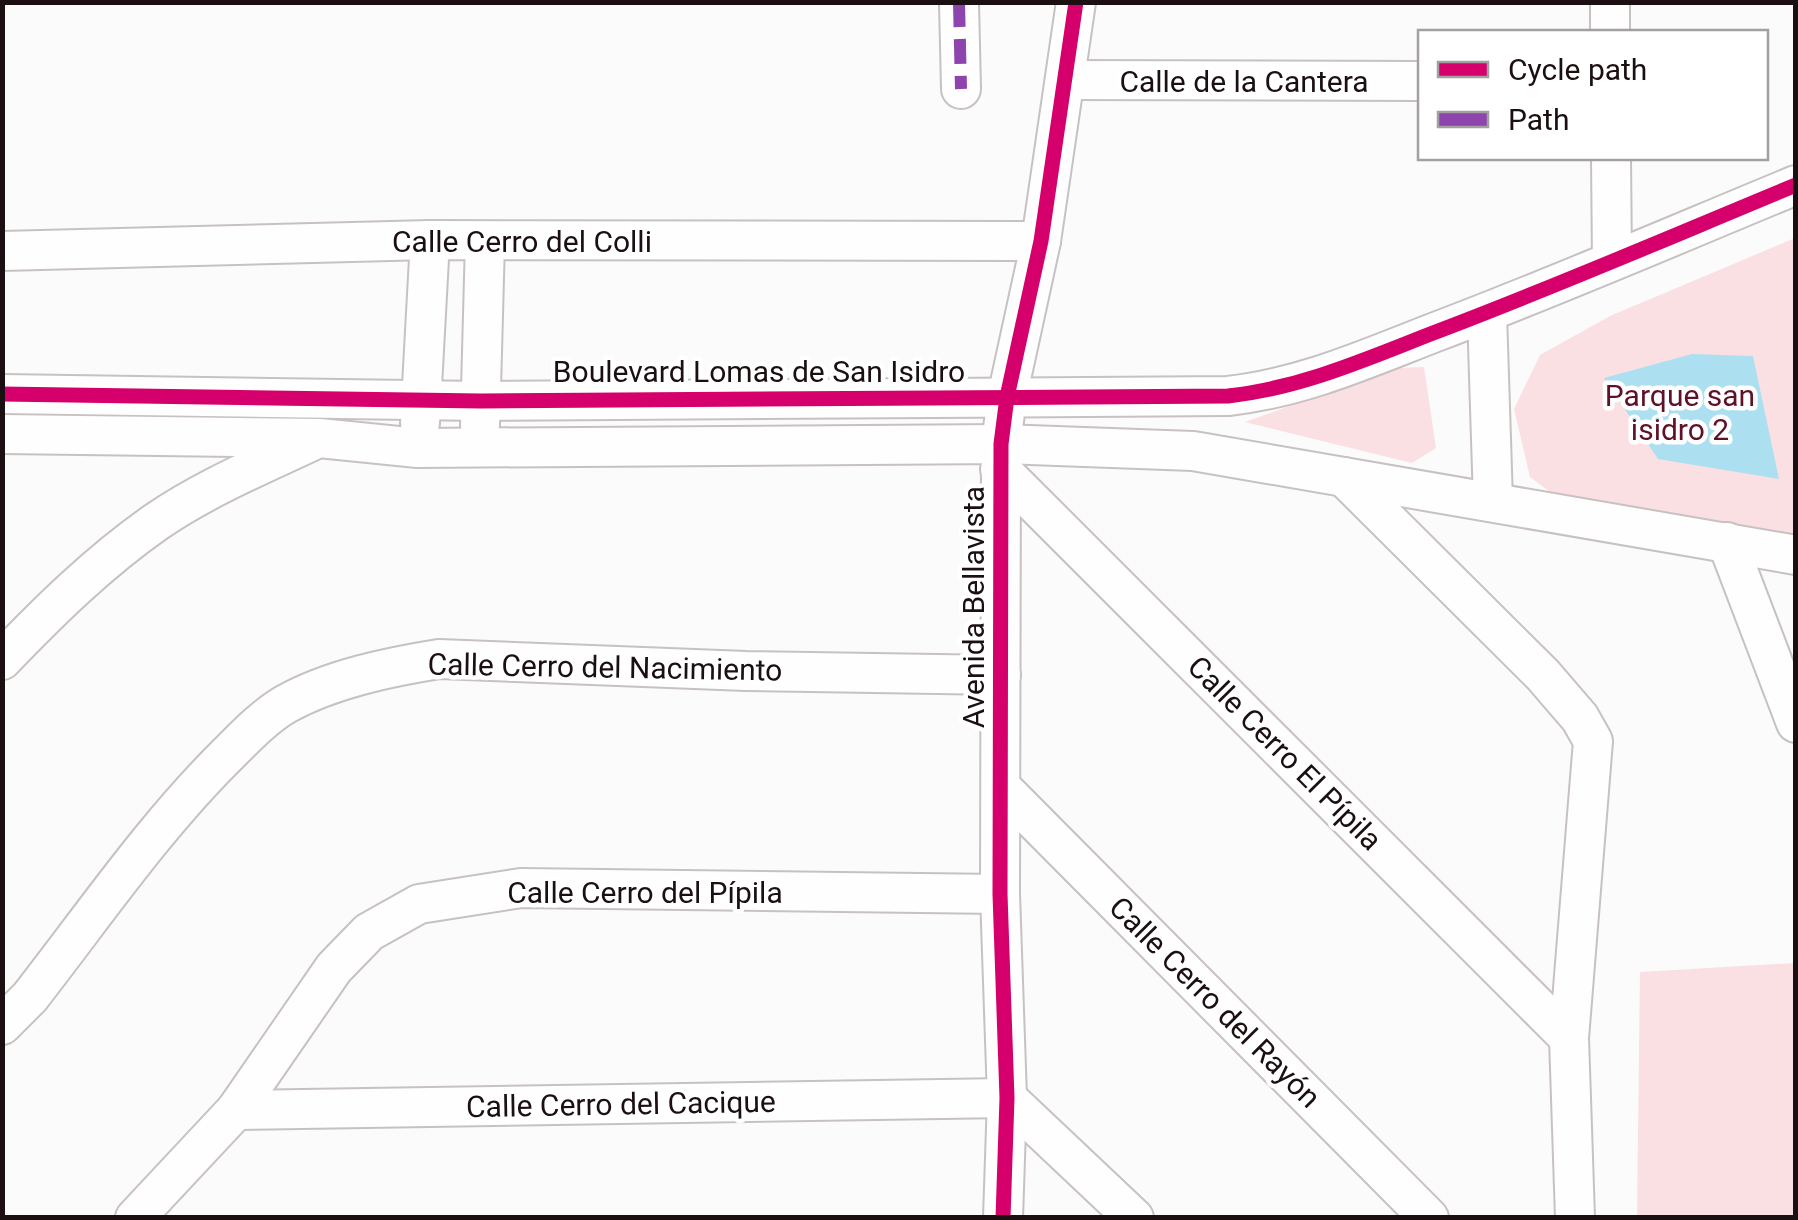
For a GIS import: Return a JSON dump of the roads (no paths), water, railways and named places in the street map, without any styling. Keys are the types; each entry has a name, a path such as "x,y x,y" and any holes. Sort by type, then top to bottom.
{"street":[{"path":"959,2 961,89"},
{"name":"Avenida Bellavista","path":"1003,1218 1007,1098 1000,894 1001,457 1007,397 1041,241 1076,2"},
{"path":"1610,2 1610,30"},
{"name":"Calle de la Cantera","path":"1066,80 1418,81"},
{"path":"1611,160 1612,261"},
{"name":"Boulevard Lomas de San Isidro","path":"2,394 481,401 1257,393 1314,378 1487,312 1796,185"},
{"path":"418,448 430,240"},
{"name":"Calle Cerro del Colli","path":"2,251 430,240 1041,241"},
{"path":"480,449 485,240"},
{"path":"1487,312 1493,502"},
{"path":"2,434 320,438 418,448 1001,457 1194,451 1796,555"},
{"path":"2,660 79,582 158,521 223,483 320,438"},
{"name":"Calle Cerro El Pípila","path":"1001,457 1569,1038"},
{"path":"1344,477 1543,675 1580,718 1593,741 1569,1038 1575,1218"},
{"path":"1728,542 1796,723"},
{"name":"Calle Cerro del Nacimiento","path":"2,1025 30,997 204,777 285,704 340,683 391,667 439,659 1001,675"},
{"name":"Calle Cerro del Rayón","path":"1001,788 1429,1218"},
{"name":"Calle Cerro del Pípila","path":"135,1218 236,1110 334,968 368,932 419,904 521,888 1000,894"},
{"path":"1007,1098 1134,1218"},
{"name":"Calle Cerro del Cacique","path":"236,1110 1007,1098"}],"water":[{"path":"1692,354 1753,356 1779,479 1658,459 1604,378"}],"park label":[{"name":"Parque san isidro 2","path":"1680,412"}]}
